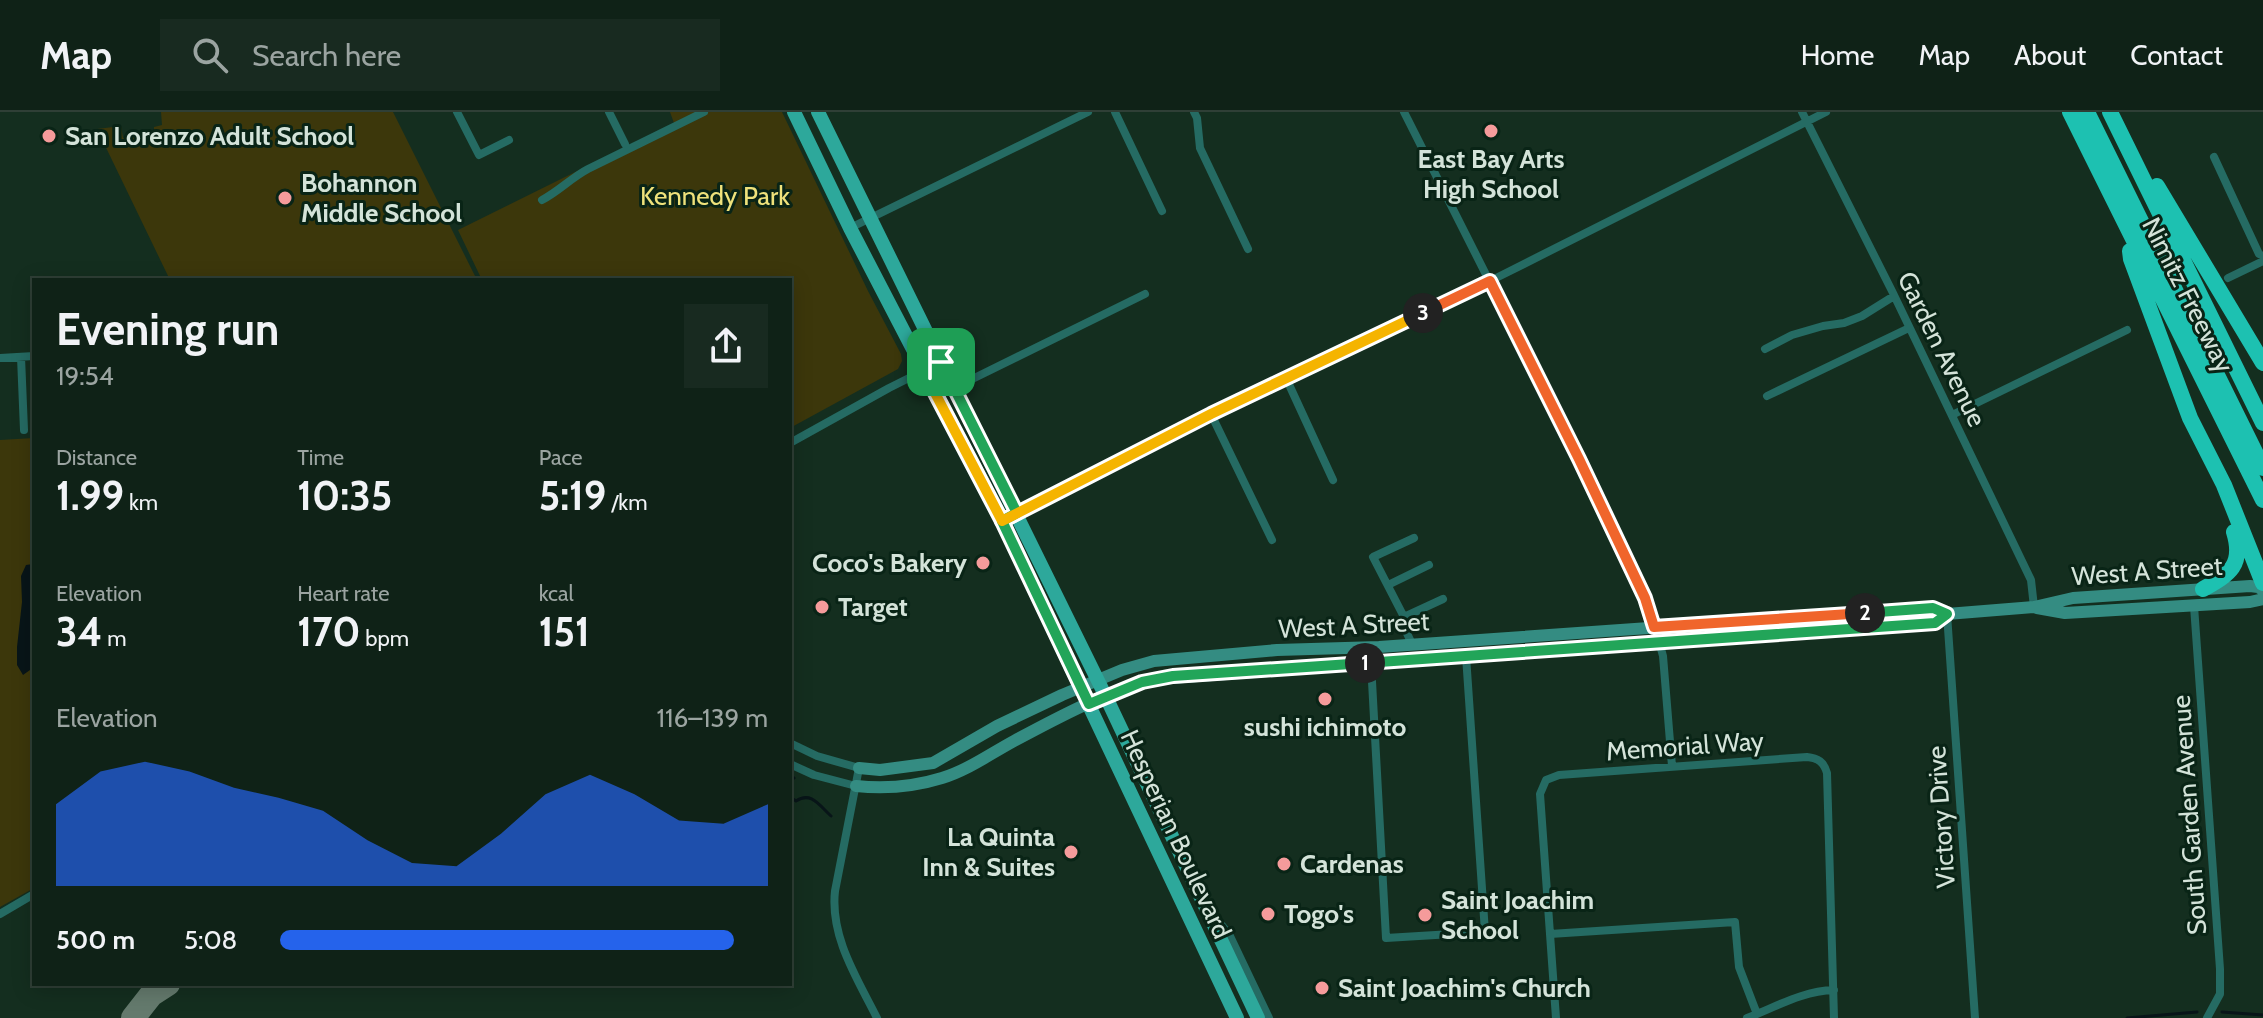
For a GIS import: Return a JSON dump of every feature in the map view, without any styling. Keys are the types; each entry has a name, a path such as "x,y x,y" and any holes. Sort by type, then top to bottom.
{"highway":[{"name":"Nimitz Freeway","path":"2070,112 2263,500"},
{"path":"2087,112 2263,468"},
{"name":"Nimitz Freeway","path":"2111,112 2263,423"},
{"path":"2111,112 2263,363"},
{"path":"2128,229 2131,259 2190,418 2224,485 2263,583"},
{"path":"2203,589 2232,569 2239,549 2206,451"}],"main road":[{"name":"Hesperian Boulevard","path":"794,112 850,228 1002,521 1237,1018"},
{"name":"Hesperian Boulevard","path":"818,112 1017,513 1258,1018"},
{"name":"West A Street","path":"859,768 880,770 933,763 997,726 1081,686 1154,661 1277,650 1379,647 1933,608 1947,614 2034,607 2064,599 2243,586 2263,590"},
{"path":"2194,606 2206,598 2225,596 2243,586"},
{"name":"West A Street","path":"2034,607 2065,613 2263,599"},
{"name":"West A Street","path":"856,786 901,787 943,778 1089,704 1156,679 1935,623 1947,614"},
{"path":"1371,663 1379,647"},
{"path":"1260,671 1277,650"}],"street":[{"path":"457,112 479,155 509,140"},
{"path":"609,112 625,144"},
{"path":"542,200 588,169 704,112"},
{"path":"850,228 1088,112"},
{"path":"1115,112 1162,211"},
{"path":"1194,112 1200,148 1248,249"},
{"path":"1404,112 1584,468 1645,598 1663,656 1672,766"},
{"name":"Garden Avenue","path":"1802,112 2031,580 2034,607"},
{"path":"1002,521 1211,414 1490,281 1826,112"},
{"path":"2214,157 2263,258 2228,278"},
{"path":"954,388 1145,294"},
{"path":"1765,349 1792,335 1862,316 1894,296"},
{"path":"1767,396 1909,328"},
{"path":"1952,415 2127,330"},
{"path":"0,358 32,356"},
{"path":"21,357 24,430"},
{"path":"792,442 941,362"},
{"path":"1286,378 1333,480"},
{"path":"24,414 32,414"},
{"path":"1211,414 1272,540"},
{"path":"1412,644 1404,627 1404,617 1373,557 1414,538"},
{"path":"1388,585 1429,565"},
{"path":"1404,617 1443,599"},
{"name":"South Garden Avenue","path":"2194,606 2220,969 2220,994 2207,1018"},
{"name":"Victory Drive","path":"1947,614 1975,1018"},
{"path":"1371,663 1386,938 1485,932 1466,656"},
{"name":"West A Street","path":"792,744 817,756 859,768"},
{"name":"Memorial Way","path":"1550,934 1540,794 1546,780 1559,775 1807,757 1819,760 1825,766 1834,990"},
{"name":"West A Street","path":"792,765 814,775 856,786"},
{"path":"859,768 833,908 846,957 877,1018"},
{"path":"0,914 32,895"},
{"name":"Hesperian Boulevard","path":"1205,905 1229,934 1269,1018"},
{"path":"1556,1018 1550,934 1735,922 1739,967 1757,1014"},
{"path":"1747,1018 1801,995 1834,990 1834,1018"}],"green space":[{"name":"Bohannon Middle School","path":"161,112 393,112 476,278 169,278 97,129 121,126 123,138 154,134 154,127 162,125"},
{"name":"Kennedy Park","path":"670,112 782,112 901,354 898,369 792,427 792,278 481,278 458,230 674,123"},
{"path":"32,438 32,889 0,907 0,440"}],"shaded area":[{"path":"32,564 32,664 23,675 17,665 17,647 22,602 21,576 26,565"}],"waterway":[{"path":"792,798 796,801 811,798 831,816"},
{"path":"2127,1018 2197,1012"},
{"path":"2222,1012 2263,1015"}],"taxiway":[{"path":"133,1018 151,995 165,986"}],"place":[{"name":"East Bay Arts High School","path":"1491,131"},
{"name":"San Lorenzo Adult School","path":"49,136"},
{"name":"Bohannon Middle School","path":"285,198"},
{"name":"Coco's Bakery","path":"983,563"},
{"name":"Target","path":"822,607"},
{"name":"sushi ichimoto","path":"1325,699"},
{"name":"La Quinta Inn & Suites","path":"1071,852"},
{"name":"Cardenas","path":"1284,864"},
{"name":"Togo's","path":"1268,914"},
{"name":"Saint Joachim School","path":"1425,915"},
{"name":"Saint Joachim's Church","path":"1322,988"}],"route":[{"path":"941,362 923,370 1002,521 1211,414 1490,281 1649,606 1654,627 1933,608 1947,614 1935,623 1173,676 1142,682 1089,704 1002,521 1017,513 941,362"}]}
